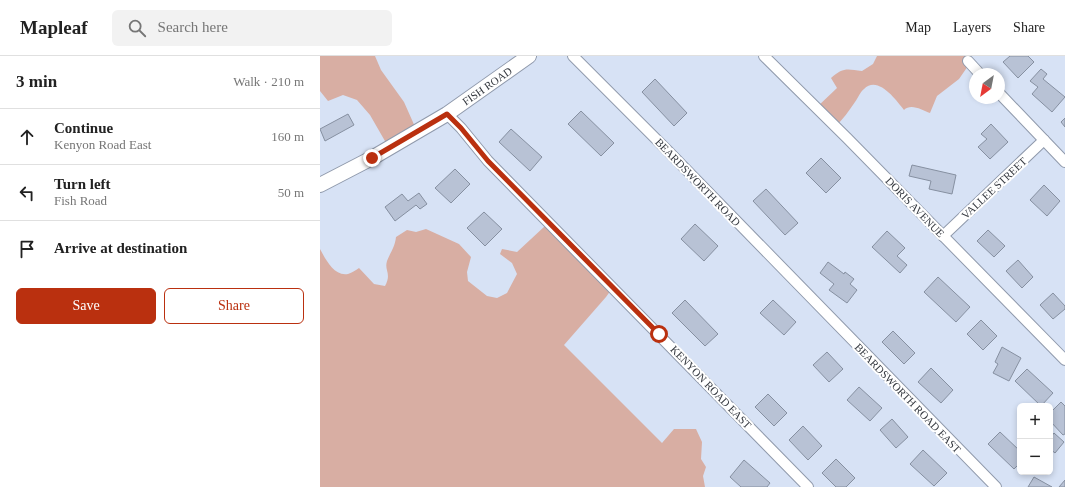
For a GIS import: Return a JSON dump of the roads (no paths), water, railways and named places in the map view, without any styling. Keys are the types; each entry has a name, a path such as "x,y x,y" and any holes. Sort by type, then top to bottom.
{"main road":[{"name":"FISH ROAD","path":"320,185 372,158 447,114 529,56"}],"street":[{"name":"BEARDSWORTH ROAD","path":"573,56 821,308"},
{"name":"DORIS AVENUE","path":"764,56 1065,360"},
{"path":"968,61 974,68"},
{"path":"1005,99 1065,162"},
{"name":"KENYON ROAD EAST","path":"447,114 461,128 488,161 808,487"},
{"name":"VALLEE STREET","path":"943,236 1044,140"},
{"name":"BEARDSWORTH ROAD EAST","path":"821,308 996,487"}]}
